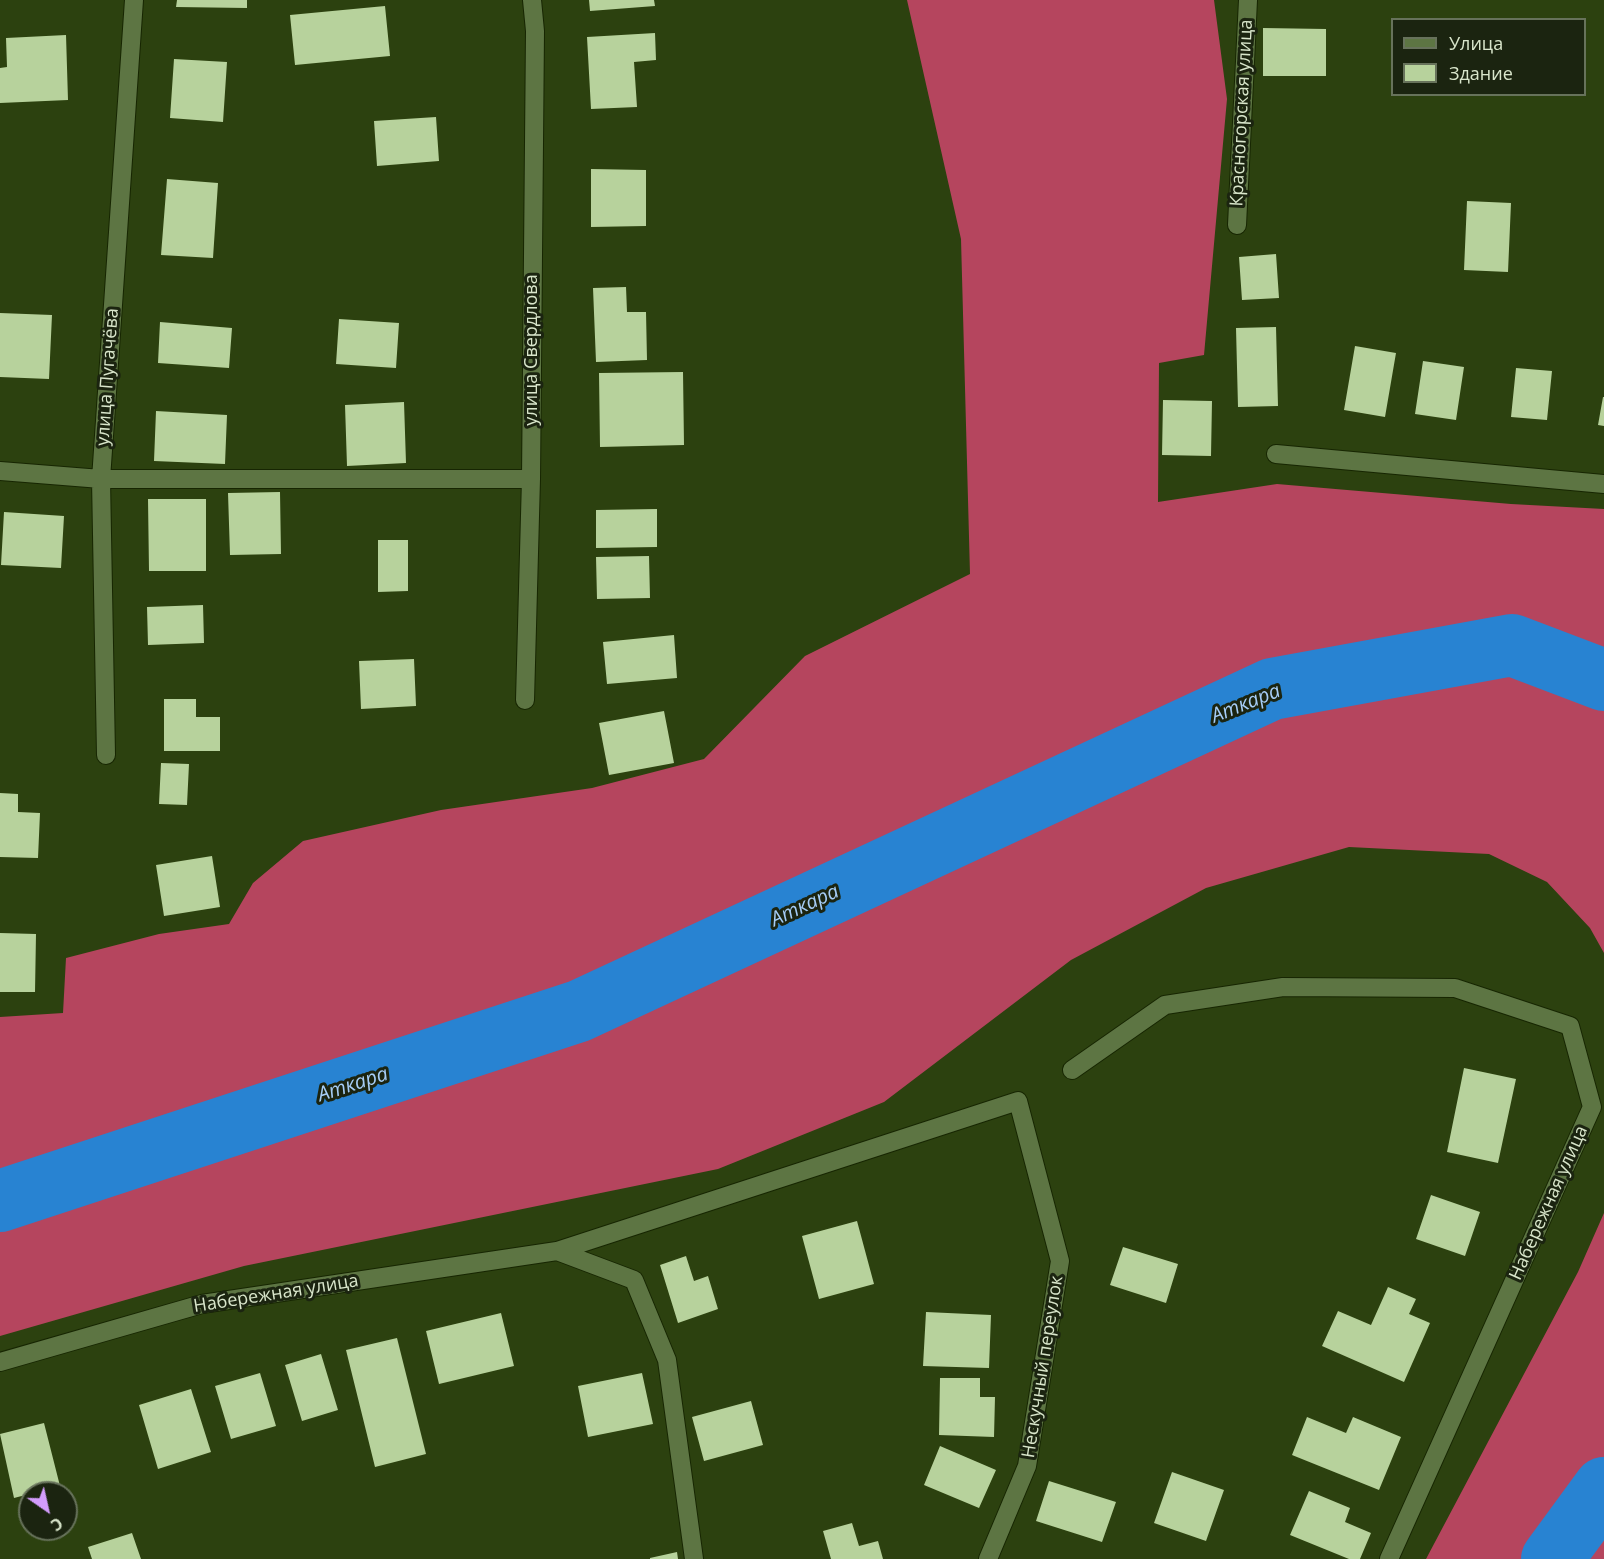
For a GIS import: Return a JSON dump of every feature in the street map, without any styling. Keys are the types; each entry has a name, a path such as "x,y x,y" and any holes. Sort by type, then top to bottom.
{"street":[{"name":"улица Пугачёва","path":"106,755 101,479 134,0"},
{"name":"улица Свердлова","path":"525,700 531,478 535,31 532,0"},
{"name":"Красногорская улица","path":"1237,225 1248,0"},
{"path":"1276,454 1604,484"},
{"path":"0,471 101,479 531,478"},
{"name":"Набережная улица","path":"1072,1070 1165,1005 1283,987 1455,988 1570,1026 1592,1107 1389,1559"},
{"name":"Набережная улица","path":"0,1362 202,1304 556,1251 1018,1101"},
{"name":"Нескучный переулок","path":"988,1559 1027,1466 1060,1260 1018,1101"},
{"path":"556,1251 634,1280 667,1360 694,1559"}],"shaded area":[{"path":"907,0 1214,0 1227,99 1204,355 1159,363 1158,502 1277,484 1511,504 1604,509 1604,953 1590,928 1547,882 1489,854 1349,847 1206,888 1071,960 884,1102 718,1169 244,1266 0,1336 0,1017 63,1013 66,958 159,934 229,924 253,883 303,841 441,810 592,788 704,759 805,656 970,574 961,239"},
{"path":"1604,1213 1604,1559 1426,1559 1578,1272"}],"building":[{"path":"177,0 247,0 247,8 176,7"},
{"path":"589,0 654,0 655,6 590,11"},
{"path":"385,6 390,56 295,65 290,15"},
{"path":"1263,28 1326,29 1326,76 1263,76"},
{"path":"655,33 656,60 634,62 637,107 591,109 587,37"},
{"path":"66,35 68,100 0,103 0,68 7,67 6,38"},
{"path":"174,59 227,62 223,122 170,118"},
{"path":"436,117 439,161 377,166 374,121"},
{"path":"591,169 646,170 646,226 591,227"},
{"path":"167,179 218,183 213,258 161,255"},
{"path":"1467,201 1511,203 1508,272 1464,270"},
{"path":"1276,254 1279,298 1242,300 1239,257"},
{"path":"626,287 627,312 646,312 647,360 596,362 593,288"},
{"path":"0,313 52,315 49,379 0,377"},
{"path":"339,319 399,323 396,368 336,364"},
{"path":"160,322 232,328 229,368 158,363"},
{"path":"1276,327 1278,406 1238,407 1236,328"},
{"path":"1355,346 1396,353 1385,417 1344,410"},
{"path":"1423,361 1464,367 1456,420 1415,414"},
{"path":"1516,368 1552,371 1547,420 1511,417"},
{"path":"683,372 684,445 600,447 599,373"},
{"path":"1604,397 1604,426 1598,425"},
{"path":"1163,400 1212,401 1211,456 1162,455"},
{"path":"404,402 406,463 347,466 345,405"},
{"path":"156,411 227,415 225,464 154,461"},
{"path":"280,492 281,554 230,555 228,493"},
{"path":"148,499 206,499 206,571 149,571"},
{"path":"657,509 657,547 596,548 596,510"},
{"path":"4,512 64,516 61,568 1,565"},
{"path":"378,540 408,540 408,591 378,592"},
{"path":"649,556 650,598 597,599 596,557"},
{"path":"203,605 204,643 148,645 147,607"},
{"path":"674,635 677,678 607,684 603,642"},
{"path":"414,659 416,706 361,709 359,661"},
{"path":"164,699 196,699 196,717 220,717 220,751 164,751"},
{"path":"664,711 674,763 609,775 599,723"},
{"path":"161,763 189,764 187,805 159,804"},
{"path":"0,793 18,794 18,812 40,813 38,858 0,857"},
{"path":"212,856 220,907 164,916 156,865"},
{"path":"0,933 36,934 35,992 0,992"},
{"path":"1464,1068 1516,1079 1498,1163 1447,1152"},
{"path":"1431,1195 1480,1212 1465,1256 1416,1239"},
{"path":"857,1221 874,1284 819,1299 802,1236"},
{"path":"1123,1247 1178,1264 1166,1303 1110,1285"},
{"path":"686,1256 694,1281 708,1276 718,1309 678,1323 660,1265"},
{"path":"1388,1287 1416,1299 1409,1314 1430,1323 1404,1382 1322,1346 1338,1311 1371,1325"},
{"path":"926,1312 991,1315 989,1368 923,1366"},
{"path":"501,1313 514,1366 439,1384 426,1331"},
{"path":"397,1338 426,1454 375,1467 346,1350"},
{"path":"321,1354 338,1410 302,1421 285,1365"},
{"path":"260,1373 276,1426 231,1439 215,1386"},
{"path":"642,1373 653,1424 588,1437 578,1386"},
{"path":"940,1378 980,1378 980,1397 995,1397 994,1437 939,1435"},
{"path":"191,1389 211,1452 158,1469 139,1405"},
{"path":"751,1401 763,1445 704,1461 692,1417"},
{"path":"1307,1417 1346,1433 1353,1417 1401,1437 1379,1490 1292,1455"},
{"path":"44,1423 59,1481 18,1481 18,1497 14,1498 0,1434"},
{"path":"940,1446 996,1470 979,1508 924,1485"},
{"path":"1172,1472 1224,1490 1206,1541 1154,1523"},
{"path":"1049,1481 1116,1502 1102,1542 1036,1521"},
{"path":"1309,1491 1350,1508 1345,1522 1371,1533 1360,1559 1349,1559 1290,1535"},
{"path":"852,1523 859,1546 878,1541 883,1559 831,1559 823,1531"},
{"path":"132,1533 141,1559 92,1559 88,1547"},
{"path":"677,1552 678,1559 650,1559 650,1558"}],"waterway":[{"name":"Аткара","path":"0,1201 579,1011 1272,689 1512,645 1604,680"},
{"name":"Аткара","path":"1552,1559 1604,1488"}]}
